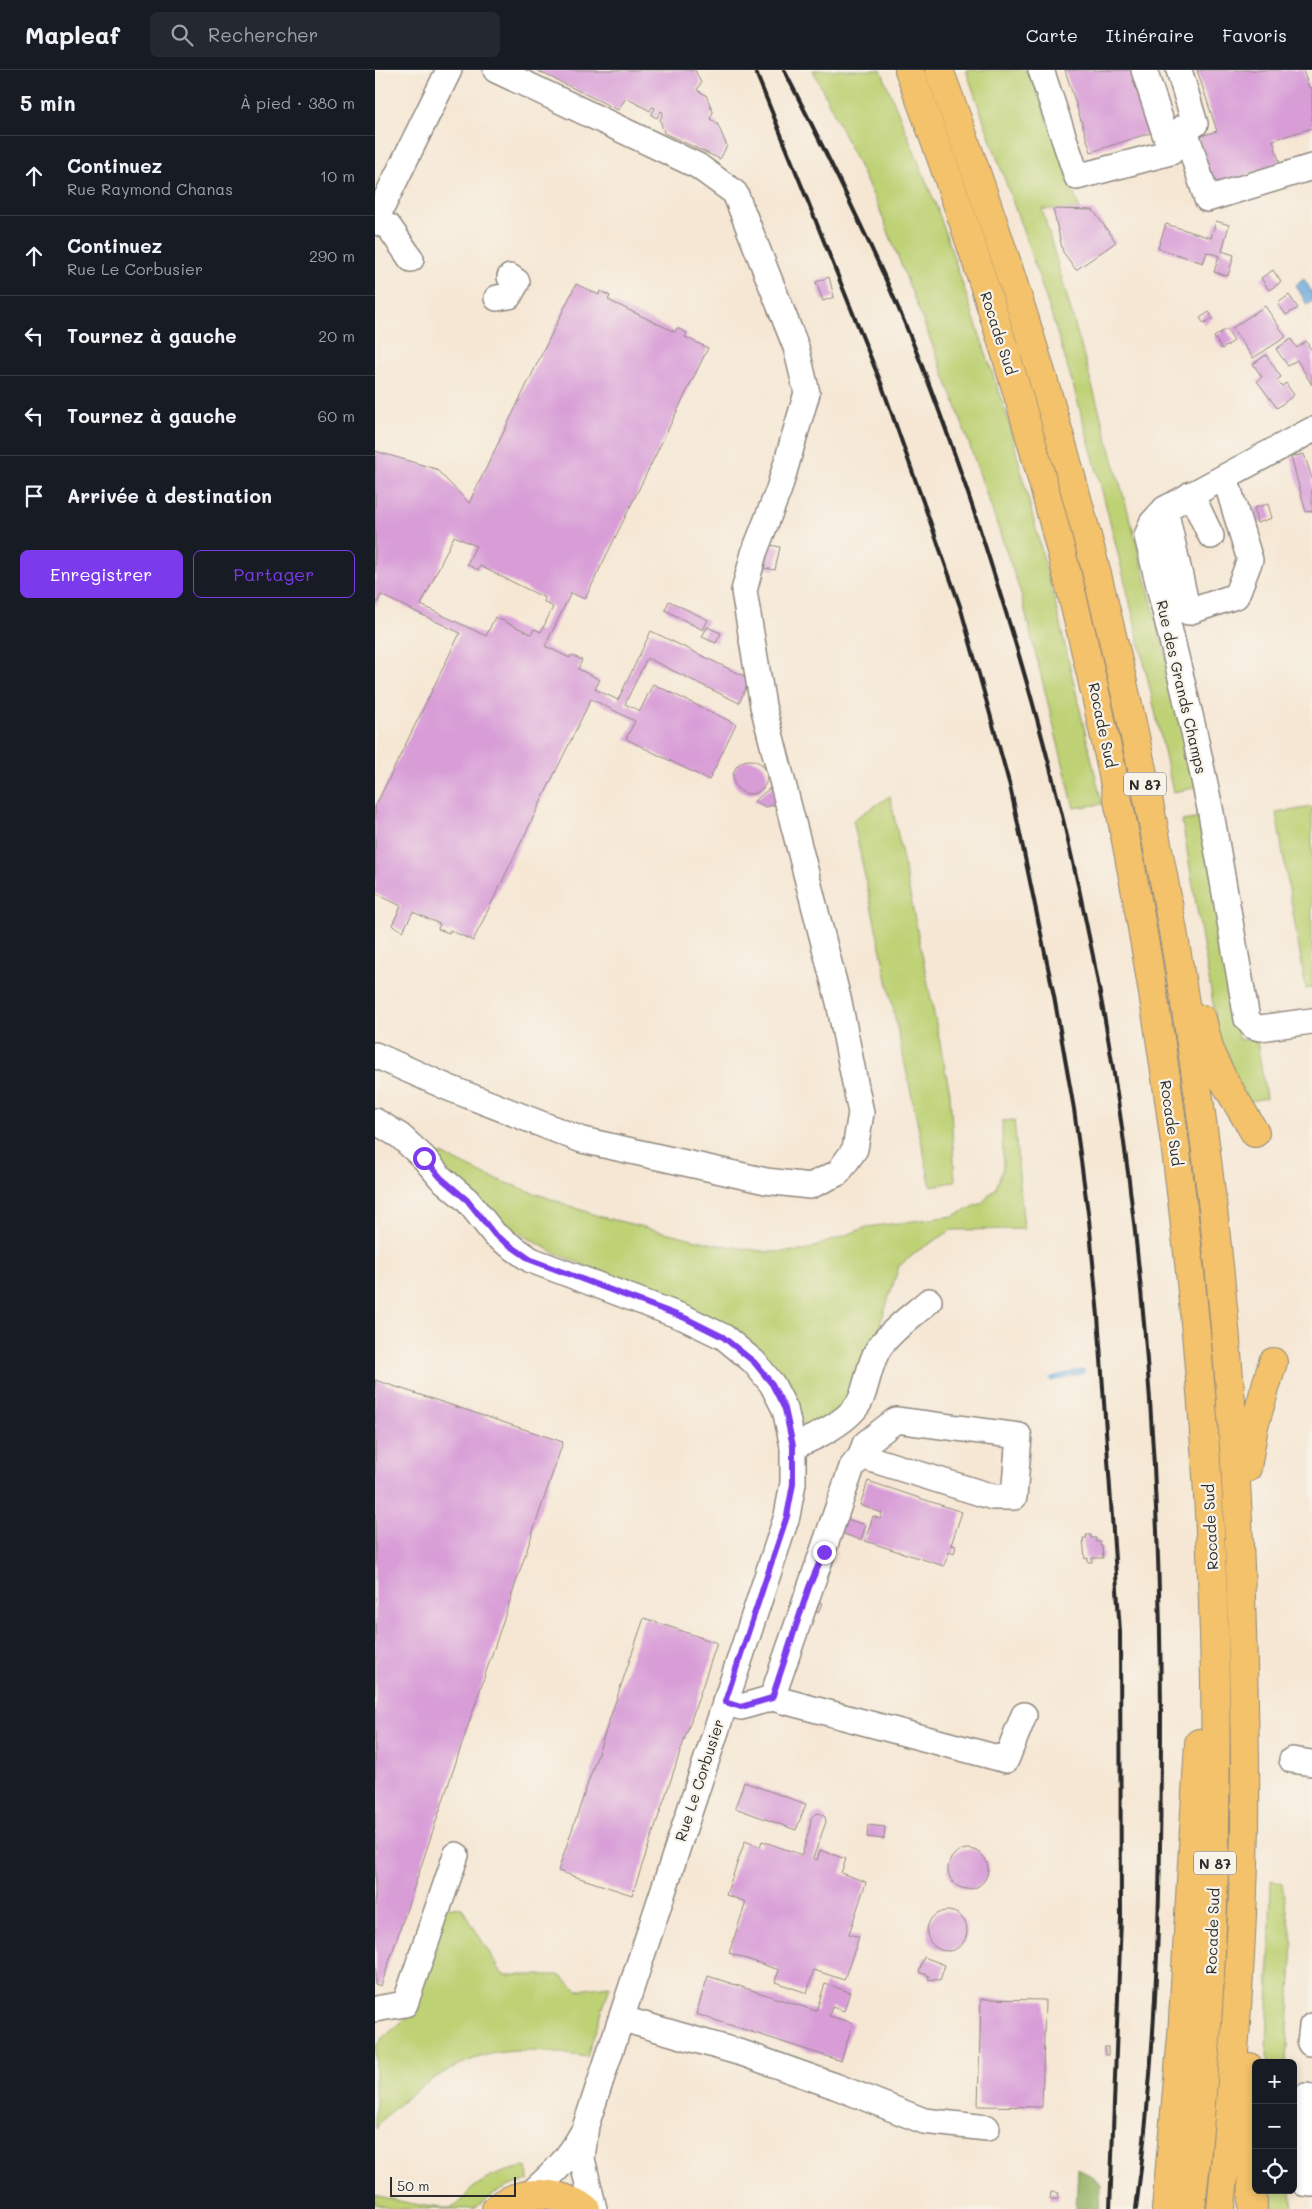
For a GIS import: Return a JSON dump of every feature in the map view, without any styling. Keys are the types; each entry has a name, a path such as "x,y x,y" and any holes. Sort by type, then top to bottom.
{"main road":[{"path":"891,70 1004,347"},
{"name":"Rocade Sud","path":"909,70 963,220 1004,347 1050,506 1086,648 1134,874 1163,1054 1187,1241 1203,1410 1210,1516 1215,1681 1215,1868 1210,2000 1191,2209"},
{"name":"Rocade Sud","path":"939,70 993,218 1042,372 1096,565 1145,781 1188,1020 1211,1192 1225,1331 1239,1522 1245,1823 1236,2032 1221,2209"},
{"name":"N 87","path":"1145,781 1211,1054 1223,1079 1255,1133"},
{"path":"1239,1522 1252,1434 1273,1362"},
{"path":"1166,2209 1182,2036 1210,1516"},
{"path":"1245,1823 1249,2116 1253,2209"},
{"path":"496,2209 514,2199 529,2195 559,2196 573,2201 586,2209"}],"street":[{"path":"411,259 385,223 449,70"},
{"path":"375,1055 449,1088 582,1140 766,1181 810,1186 837,1173 855,1149 861,1113 839,1002 763,706 743,591 754,553 779,489 807,393 796,347 735,193 698,166 496,70"},
{"path":"1041,70 1077,177 1171,152 1144,70"},
{"path":"1179,70 1195,124 1184,126 1207,199 1312,167"},
{"path":"497,298 509,296 517,282 510,277"},
{"name":"Rue des Grands Champs","path":"1312,430 1165,509 1155,518 1149,527 1147,536 1194,732 1211,813 1247,1019 1253,1026 1261,1028 1312,1021"},
{"path":"1165,509 1188,612 1236,596 1250,560 1225,477"},
{"path":"1191,494 1211,536"},
{"path":"375,1120 401,1136 441,1178"},
{"path":"375,1140 441,1178"},
{"name":"Rue Le Corbusier","path":"441,1178 467,1200 495,1235 531,1260 685,1318 723,1337 754,1362 772,1384 785,1409 793,1446 793,1484 787,1516 623,2019 586,2126 570,2155 558,2170 529,2195"},
{"path":"793,1446 815,1438 842,1420 860,1401 880,1346 893,1332 929,1301"},
{"path":"772,1698 809,1587 824,1552 851,1467 861,1456 865,1444 896,1420 1019,1436 1014,1497 993,1497 861,1456"},
{"path":"725,1702 741,1707 772,1698 1006,1760 1024,1715"},
{"path":"375,2009 405,2004 456,1855"},
{"path":"623,2019 745,2054 835,2086 923,2121 987,2128"},
{"path":"1306,2096 1304,2183 1312,2184"},
{"name":"Rue Le Corbusier","path":"586,2126 582,2160 594,2209"}],"green space":[{"path":"813,70 881,70 937,208 1007,416 1056,607 1102,804 1074,808 1020,591 955,403 879,208"},
{"path":"966,70 1029,70 1080,210 1042,209 1134,533 1199,787 1173,792 1114,537 1073,385 1035,266"},
{"path":"890,796 950,1093 955,1181 931,1187 853,820"},
{"path":"1312,807 1312,988 1306,989 1276,813"},
{"path":"1201,818 1229,961 1238,1039 1257,1041 1266,1098 1245,1102 1219,1054 1215,1015 1182,821"},
{"path":"1014,1120 1024,1229 952,1230 919,1250 899,1266 864,1374 832,1417 811,1430 798,1420 707,1316 557,1254 514,1230 434,1160 442,1154 485,1175 598,1216 714,1244 768,1252 804,1251 867,1227 953,1216 982,1203 996,1188 1003,1168 1002,1121"},
{"path":"1271,1880 1282,1884 1293,1942 1286,2059 1267,2059"},
{"path":"445,1907 462,1908 503,1975 559,1975 578,1990 610,1986 587,2057 545,2052 513,2051 486,2055 468,2061 450,2069 416,2091 400,2103 375,2129 375,2045 411,2014"},
{"path":"527,2167 528,2181 499,2191 474,2209 391,2209 375,2204 375,2195 424,2206 450,2208 485,2180 506,2171"},
{"path":"1078,2168 1101,2184 1099,2209 1076,2209"},
{"path":"1266,2194 1291,2194 1293,2209 1266,2209"}],"water":[{"path":"1304,279 1312,292 1312,302 1307,305 1296,285"}],"building":[{"path":"536,70 695,70 701,83 697,90 706,95 713,112 710,119 717,123 727,146 720,159 664,133 660,120 663,112 661,111 657,118 651,115 655,108 652,107 650,111 626,98 618,110"},
{"path":"1065,70 1139,70 1159,130 1091,152"},
{"path":"1197,70 1303,70 1309,88 1312,88 1312,128 1273,140 1280,164 1213,186 1198,137 1217,131"},
{"path":"1053,209 1093,210 1116,242 1076,270 1063,252"},
{"path":"1216,221 1229,225 1222,251 1234,255 1228,276 1214,272 1219,256 1207,252 1203,263 1158,248 1166,224 1211,238"},
{"path":"1273,270 1281,282 1269,290 1261,278"},
{"path":"829,277 834,297 823,301 816,282"},
{"path":"576,284 599,295 600,291 610,296 608,300 675,332 677,328 687,333 685,337 708,348 585,599 571,593 545,646 570,658 571,655 582,660 578,669 600,680 595,689 618,700 651,631 750,679 739,703 647,658 625,704 640,711 653,684 736,724 709,780 626,739 635,721 591,699 473,941 450,930 449,933 438,929 440,924 413,912 403,931 392,925 401,906 375,893 375,807 460,633 381,595 375,607 375,451 436,469 469,503","holes":["454,536 476,546 467,564 478,570 480,566 545,598 544,602 553,607 541,632 534,629 531,634 495,617 486,636 421,605"]},
{"path":"1289,295 1298,308 1286,315 1278,303"},
{"path":"1265,306 1286,337 1253,358 1232,328"},
{"path":"1209,312 1213,318 1204,324 1200,318"},
{"path":"1226,329 1234,341 1222,349 1214,337"},
{"path":"1291,339 1297,348 1306,341 1312,351 1312,385 1297,360 1288,366 1276,349"},
{"path":"1266,355 1281,377 1277,380 1282,386 1286,383 1294,395 1277,408 1257,381 1262,377 1253,364"},
{"path":"1304,454 1312,478 1312,511 1306,512 1291,457"},
{"path":"1268,504 1272,518 1257,523 1254,508"},
{"path":"770,545 780,547 775,570 764,568"},
{"path":"669,601 708,620 703,630 665,610"},
{"path":"707,627 721,633 716,643 702,637"},
{"path":"750,760 762,765 767,777 762,789 750,794 738,789 733,777 738,765"},
{"path":"774,785 775,803 773,805 766,807 754,801"},
{"path":"375,1380 563,1442 381,1986 375,1984"},
{"path":"868,1481 962,1512 951,1545 956,1546 954,1554 949,1552 944,1566 865,1541 873,1516 880,1519 882,1513 860,1505"},
{"path":"843,1518 866,1525 861,1540 838,1532"},
{"path":"1086,1535 1096,1538 1096,1542 1100,1541 1103,1558 1092,1558 1092,1562 1088,1562 1088,1558 1085,1559 1083,1538 1087,1538"},
{"path":"816,1601 822,1603 818,1613 812,1611"},
{"path":"644,1618 717,1643 632,1895 558,1871"},
{"path":"744,1782 806,1804 796,1830 735,1808"},
{"path":"820,1813 825,1817 826,1822 813,1858 817,1860 820,1850 846,1859 841,1873 866,1882 849,1934 859,1937 844,1980 814,1970 807,1993 775,1982 779,1970 729,1953 746,1902 726,1895 745,1841 760,1847 762,1841 802,1855 811,1818 815,1814"},
{"path":"868,1825 885,1827 884,1839 867,1837"},
{"path":"972,1849 979,1852 985,1858 988,1869 987,1877 979,1886 972,1889 964,1889 957,1886 949,1877 948,1865 951,1858 960,1850"},
{"path":"951,1911 958,1914 964,1920 967,1931 966,1939 958,1948 951,1951 943,1951 936,1948 928,1939 927,1927 930,1920 939,1912"},
{"path":"924,1957 945,1965 940,1980 928,1979 929,1976 919,1972"},
{"path":"708,1976 816,2011 825,1984 850,1992 844,2011 832,2007 829,2016 853,2023 841,2061 696,2014"},
{"path":"981,1999 1045,2000 1042,2107 978,2106"},
{"path":"1105,2047 1108,2047 1108,2055 1105,2055"},
{"path":"1051,2192 1059,2193 1058,2199 1050,2199"}],"waterway":[{"path":"1052,1379 1082,1371"}],"railway":[{"path":"755,70 881,383 960,606 1010,786 1054,996 1074,1109 1089,1220 1098,1316 1120,1632 1121,1919 1110,2209"},
{"path":"784,70 846,193 903,319 954,453 1017,649 1051,769 1079,890 1104,1013 1135,1232 1149,1392 1158,1552 1161,1775 1157,1961 1149,2085 1136,2209"}],"route":[{"path":"424,1158 441,1178 467,1200 495,1235 531,1260 685,1318 723,1337 754,1362 772,1384 785,1409 793,1446 793,1484 787,1516 725,1702 741,1707 772,1698 809,1587 824,1552"}]}
